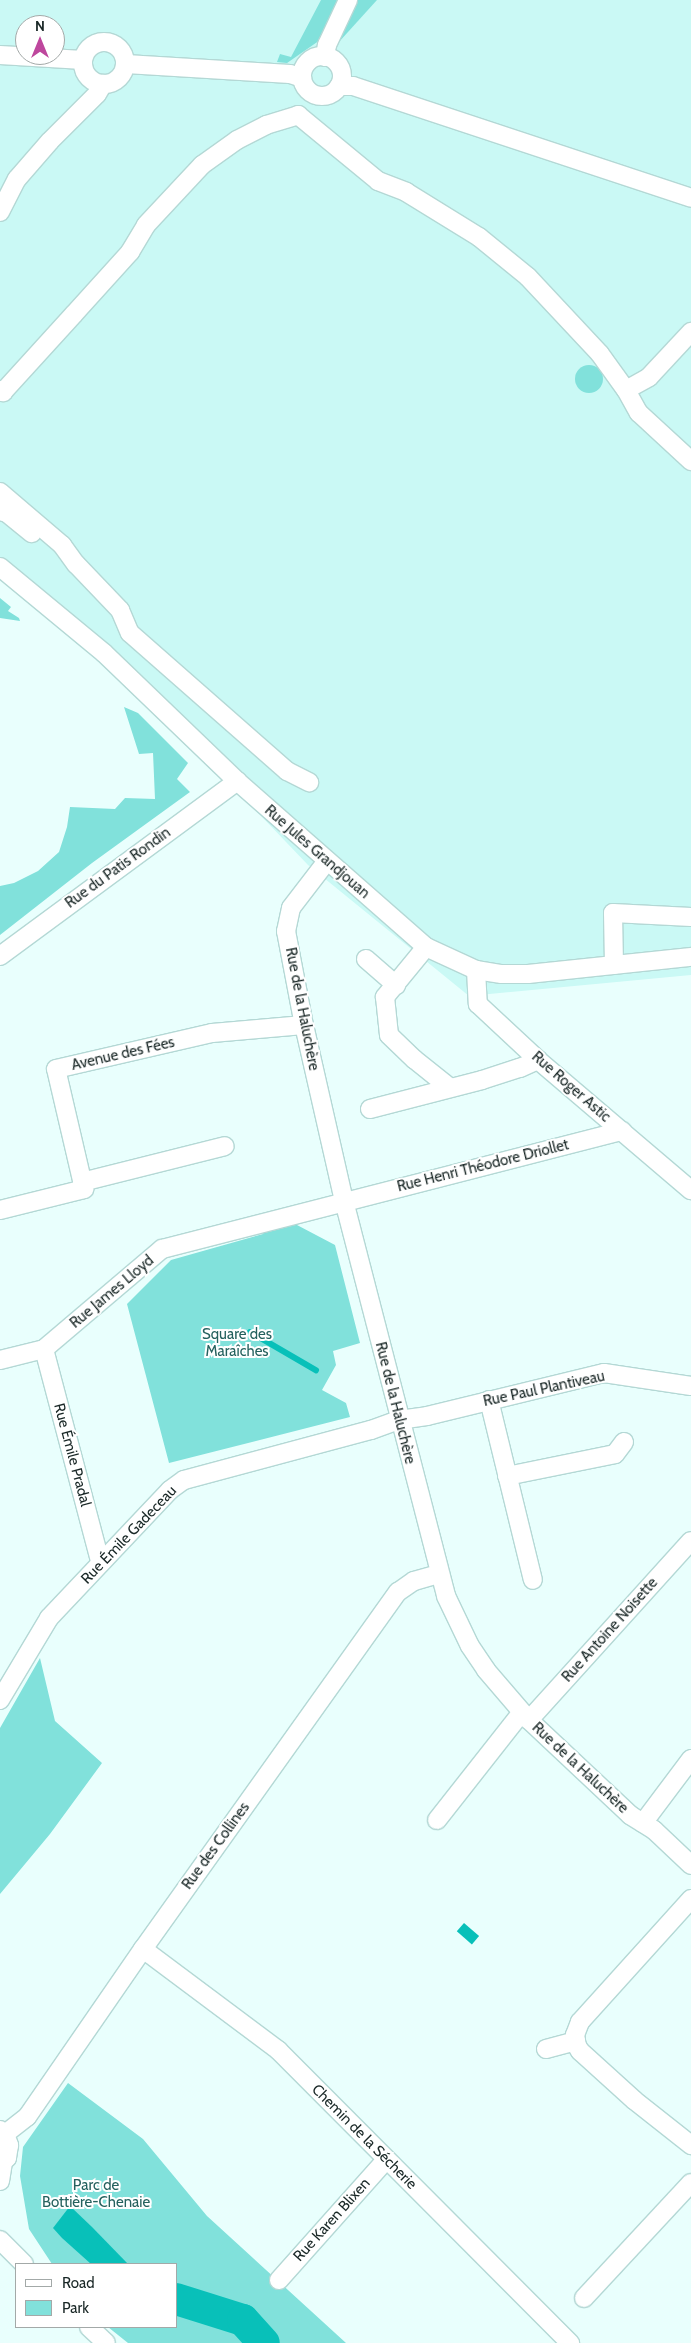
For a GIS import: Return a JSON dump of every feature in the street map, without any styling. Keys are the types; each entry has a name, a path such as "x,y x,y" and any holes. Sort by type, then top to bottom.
{"street":[{"path":"325,57 327,45 348,0"},
{"path":"105,42 116,45 121,50 126,64 122,75 117,80 103,84 90,78 86,73 84,60 91,46 105,42"},
{"path":"0,55 84,60"},
{"path":"126,64 290,74 305,85 318,95 328,95 339,86 341,79 339,66 332,59 325,57 312,59 305,65 305,85 298,115"},
{"path":"0,212 17,179 50,140 97,94 103,84"},
{"path":"339,86 353,86 691,198"},
{"path":"298,115 378,181 406,192 479,237 528,277 600,354 626,390 639,413 691,461"},
{"path":"0,390 2,392 130,252 146,225 202,165 236,140 266,125 298,115"},
{"path":"626,390 648,377 691,332"},
{"path":"0,492 62,545 76,564 120,610 130,633 287,771 309,782"},
{"path":"0,511 7,513 54,551 76,564"},
{"name":"Rue Jules Grandjouan","path":"2,570 104,653 236,781 426,947 476,970 502,974 528,974 691,957"},
{"name":"Rue du Patis Rondin","path":"0,956 236,781"},
{"name":"Rue de la Haluchère","path":"327,861 291,908 286,931 304,1025 344,1201 439,1574 455,1618 470,1646 486,1670 525,1716 630,1815 643,1823 691,1865"},
{"path":"614,965 613,913 691,917"},
{"path":"426,947 385,997 388,1035 449,1087"},
{"path":"366,959 396,985"},
{"name":"Rue Roger Astic","path":"476,970 478,1004 538,1060 691,1190"},
{"name":"Avenue des Fées","path":"82,1182 56,1069 212,1033 304,1025"},
{"path":"370,1109 520,1068 538,1060"},
{"name":"Rue Henri Théodore Driollet","path":"344,1201 622,1131"},
{"path":"0,1210 84,1189 82,1182 225,1146"},
{"name":"Rue James Lloyd","path":"0,1360 44,1349 162,1250 344,1201"},
{"name":"Rue Émile Pradal","path":"44,1349 100,1562"},
{"name":"Rue Paul Plantiveau","path":"399,1420 427,1416 604,1373 691,1386"},
{"path":"489,1400 532,1580"},
{"name":"Rue Émile Gadeceau","path":"0,1700 49,1618 170,1490 184,1480 371,1430 399,1420"},
{"path":"506,1476 615,1454 624,1442"},
{"name":"Rue Antoine Noisette","path":"437,1820 525,1716 691,1541"},
{"name":"Rue des Collines","path":"2,2132 27,2117 143,1948 398,1592 414,1581 439,1574"},
{"path":"643,1823 691,1759"},
{"path":"691,1899 576,2028 576,2041 580,2051 634,2100 691,2145"},
{"name":"Chemin de la Sécherie","path":"143,1948 278,2050 570,2343"},
{"path":"546,2049 576,2041"},
{"path":"0,2181 1,2163 6,2158 9,2146 2,2132"},
{"name":"Rue Karen Blixen","path":"279,2280 386,2160"},
{"path":"584,2298 691,2182"},
{"path":"0,2240 23,2263"},
{"path":"89,2328 106,2343"}],"shaded area":[{"path":"0,0 691,0 691,975 469,996 308,865 218,771 0,559"},
{"path":"464,1923 479,1936 472,1944 457,1931"},
{"path":"70,2206 127,2263 90,2263 53,2228"},
{"path":"178,2291 243,2311 231,2325 178,2312"}],"green space":[{"path":"321,0 337,0 323,38 287,63 277,62 280,54 291,57"},
{"path":"358,0 377,0 338,43 353,7"},
{"path":"589,365 599,369 603,379 599,389 589,393 579,389 575,379 579,369"},
{"path":"0,598 11,607 8,611 19,618 20,621 0,618"},
{"path":"124,707 138,713 188,763 177,779 190,792 92,863 0,935 0,886 14,883 38,871 59,852 67,827 70,807 115,809 125,798 155,799 153,753 139,754"},
{"name":"Square des Maraîches","path":"296,1217 297,1225 335,1245 360,1343 333,1351 336,1365 322,1390 346,1403 350,1417 169,1463 127,1304 171,1260 263,1234 261,1226"},
{"path":"40,1658 55,1721 102,1763 50,1834 0,1894 0,1728"},
{"name":"Parc de Bottière-Chenaie","path":"68,2083 143,2139 207,2216 346,2343 128,2343 109,2328 178,2328 178,2263 51,2263 29,2229 20,2176 23,2147"}],"waterway":[{"path":"250,1332 254,1334"},
{"path":"259,1337 316,1370"},
{"path":"178,2300 243,2320 264,2343"}]}
